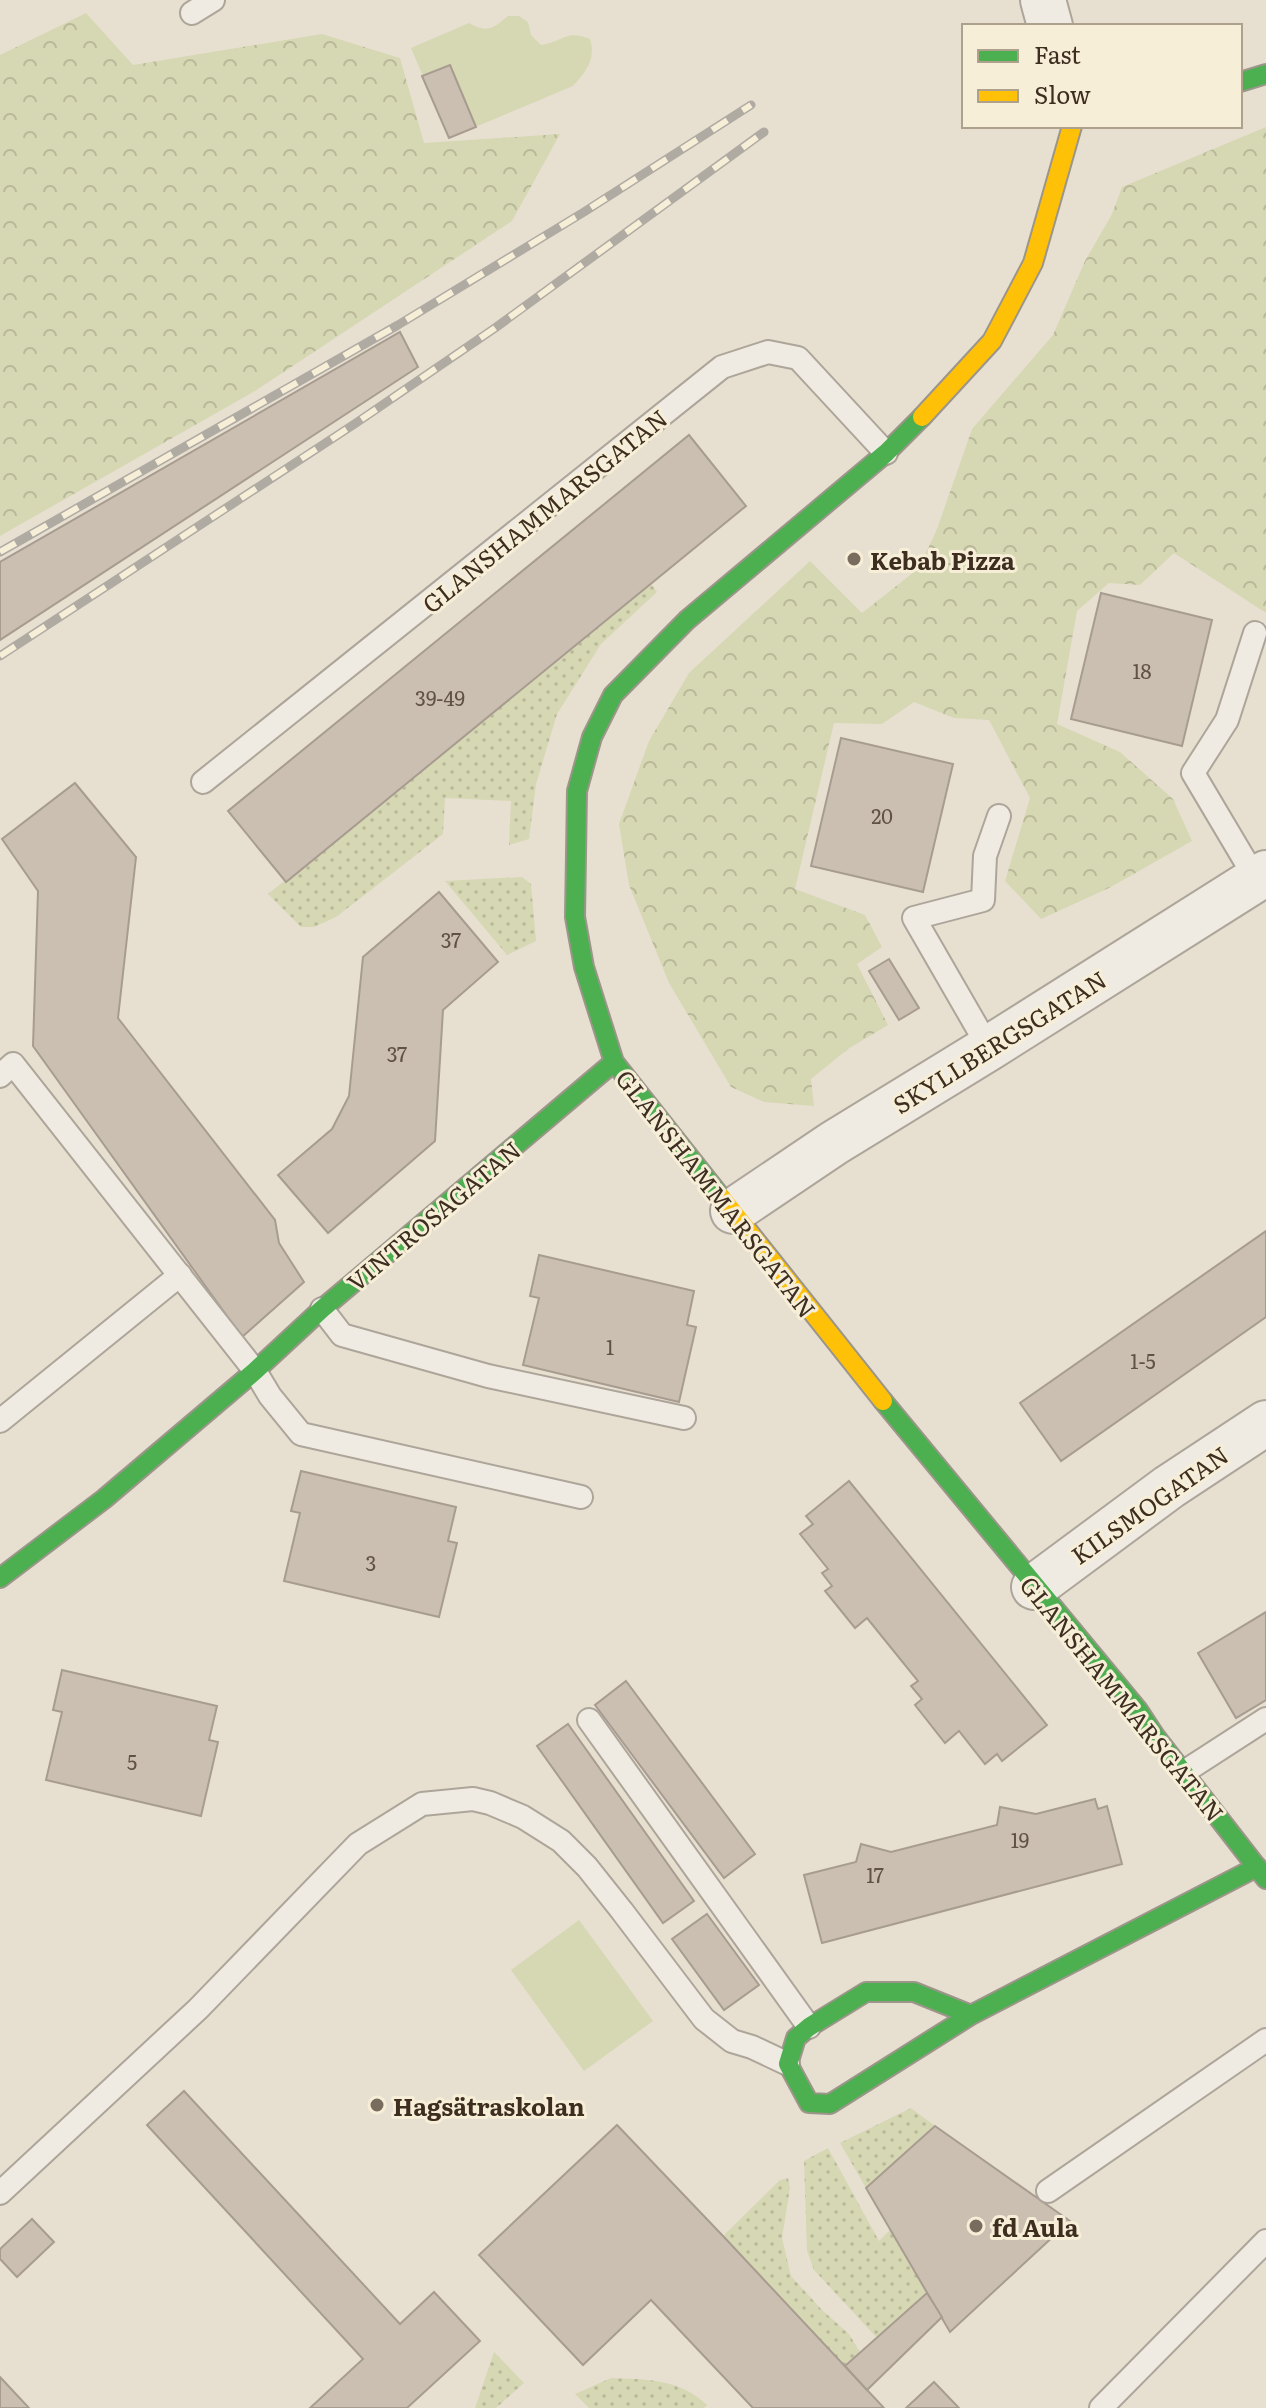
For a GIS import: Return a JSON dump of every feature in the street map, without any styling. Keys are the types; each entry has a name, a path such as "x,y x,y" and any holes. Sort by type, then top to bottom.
{"street":[{"path":"1043,0 1049,24"},
{"path":"1242,81 1266,74"},
{"name":"GLANSHAMMARSGATAN","path":"788,2064 809,2103 830,2104 971,2015 1263,1869 1138,1710 944,1478 614,1062 584,967 575,917 577,791 592,737 613,695 687,620 886,453 992,341 1033,263 1071,128"},
{"name":"SKYLLBERGSGATAN","path":"733,1211 834,1143 1261,876"},
{"name":"VINTROSAGATAN","path":"0,1578 104,1499 255,1371 322,1309 614,1062"},
{"name":"KILSMOGATAN","path":"1034,1587 1169,1487 1266,1423"},
{"path":"788,2064 796,2038 866,1992 914,1992 971,2015"}],"lane":[{"path":"192,13 213,0"},
{"name":"GLANSHAMMARSGATAN","path":"203,782 722,367 768,352 798,358 886,453"},
{"path":"1255,633 1227,720 1193,773 1261,876"},
{"path":"989,1048 914,918 983,900 985,856 999,816"},
{"path":"0,1076 13,1064 301,1434 581,1497"},
{"path":"0,1421 180,1275"},
{"path":"322,1309 342,1335 488,1376 684,1418"},
{"path":"1184,1772 1266,1719"},
{"path":"589,1720 809,2027"},
{"path":"0,2193 198,2009 358,1844 422,1804 473,1799 490,1803 523,1817 561,1841 587,1867 704,2019 732,2041 788,2064"},
{"path":"1048,2191 1266,2040"},
{"path":"1101,2408 1266,2241"}],"green space":[{"path":"86,13 133,65 322,34 400,58 424,143 560,134 512,221 255,391 0,536 0,55"},
{"path":"508,16 519,16 528,22 531,35 541,45 575,35 590,39 592,52 589,64 573,86 449,138 411,48 469,23 490,28"},
{"path":"1266,127 1266,613 1174,553 1140,585 1109,583 1077,611 1057,724 1120,752 1173,799 1192,841 1109,888 1041,919 1005,881 1030,798 989,720 954,718 914,702 882,724 834,723 795,889 865,915 882,947 857,964 888,1025 848,1049 811,1079 814,1106 764,1102 731,1087 669,983 629,885 619,824 649,741 689,673 810,561 862,613 919,568 937,529 972,429 1053,335 1122,187"},
{"path":"651,584 657,592 601,644 557,714 536,784 529,839 509,845 511,801 445,798 443,834 336,917 314,927 301,927 268,894"},
{"path":"522,877 531,884 536,941 507,955 445,881"},
{"path":"579,1920 653,2021 584,2071 511,1970"},
{"path":"911,2108 935,2126 866,2188 840,2143"},
{"path":"828,2148 879,2241 890,2230 927,2293 877,2338 814,2270 807,2251 804,2161"},
{"path":"788,2178 790,2188 782,2238 791,2276 849,2334 860,2352 845,2366 723,2236 780,2180"},
{"path":"494,2352 524,2383 496,2408 475,2408"},
{"path":"611,2378 674,2385 697,2396 707,2405 704,2408 589,2408 575,2394"}],"building":[{"path":"450,65 476,127 449,138 422,76"},
{"path":"400,332 418,367 0,640 0,562"},
{"path":"689,435 746,506 286,882 228,811"},
{"path":"1101,593 1212,620 1182,746 1071,719"},
{"path":"841,738 953,764 923,892 811,866"},
{"path":"75,783 136,857 118,1018 275,1220 279,1243 304,1282 242,1337 33,1046 38,891 2,839"},
{"path":"439,892 498,962 443,1010 435,1141 328,1233 278,1175 332,1129 349,1096 363,957"},
{"path":"889,959 919,1008 899,1020 869,971"},
{"path":"1266,1231 1266,1317 1061,1461 1020,1403"},
{"path":"539,1255 694,1291 687,1325 696,1327 679,1402 523,1365 539,1298 530,1296"},
{"path":"301,1471 456,1507 448,1541 457,1543 439,1617 284,1581 300,1513 291,1511"},
{"path":"849,1481 1047,1725 1002,1761 997,1754 985,1764 959,1731 945,1743 915,1705 922,1699 911,1686 918,1681 867,1618 855,1628 825,1591 832,1586 822,1573 828,1569 800,1534 813,1524 806,1516"},
{"path":"1266,1612 1266,1700 1236,1718 1198,1653"},
{"path":"62,1670 217,1706 209,1740 218,1742 201,1816 46,1780 62,1712 53,1710"},
{"path":"626,1681 755,1854 724,1878 595,1705"},
{"path":"568,1724 694,1901 663,1923 537,1746"},
{"path":"1095,1799 1098,1809 1107,1806 1122,1864 822,1943 804,1875 856,1862 861,1844 891,1852 997,1825 1000,1807 1036,1814"},
{"path":"707,1914 759,1985 724,2010 672,1939"},
{"path":"184,2091 400,2324 434,2292 480,2341 407,2408 310,2408 363,2359 147,2125"},
{"name":"Hagsätraskolan","path":"617,2125 884,2408 753,2408 651,2300 583,2365 479,2255"},
{"name":"fd Aula","path":"935,2126 1070,2221 950,2332 866,2188"},
{"path":"32,2219 54,2242 17,2277 0,2259 0,2249"},
{"path":"927,2293 942,2317 867,2390 845,2366"},
{"path":"0,2377 29,2408 0,2408"},
{"path":"934,2382 959,2408 906,2408"}],"railway":[{"path":"0,552 398,325 584,212 751,105"},
{"path":"0,656 356,423 495,328 764,132"}],"traffic: fast":[{"path":"1242,81 1266,74"},
{"path":"721,1197 614,1062 584,967 575,917 577,791 592,737 613,695 687,620 886,453 922,417"},
{"path":"0,1578 104,1499 255,1371 322,1309 614,1062"},
{"path":"883,1401 1138,1710 1266,1879"},
{"path":"971,2015 914,1992 866,1992 796,2038 788,2064 809,2103 830,2104 971,2015 1257,1867"}],"traffic: slow":[{"path":"922,417 992,341 1033,263 1071,128"},
{"path":"721,1197 883,1401"}],"place":[{"name":"Kebab Pizza","path":"854,559"},
{"name":"Hagsätraskolan","path":"377,2105"},
{"name":"fd Aula","path":"976,2226"}]}
